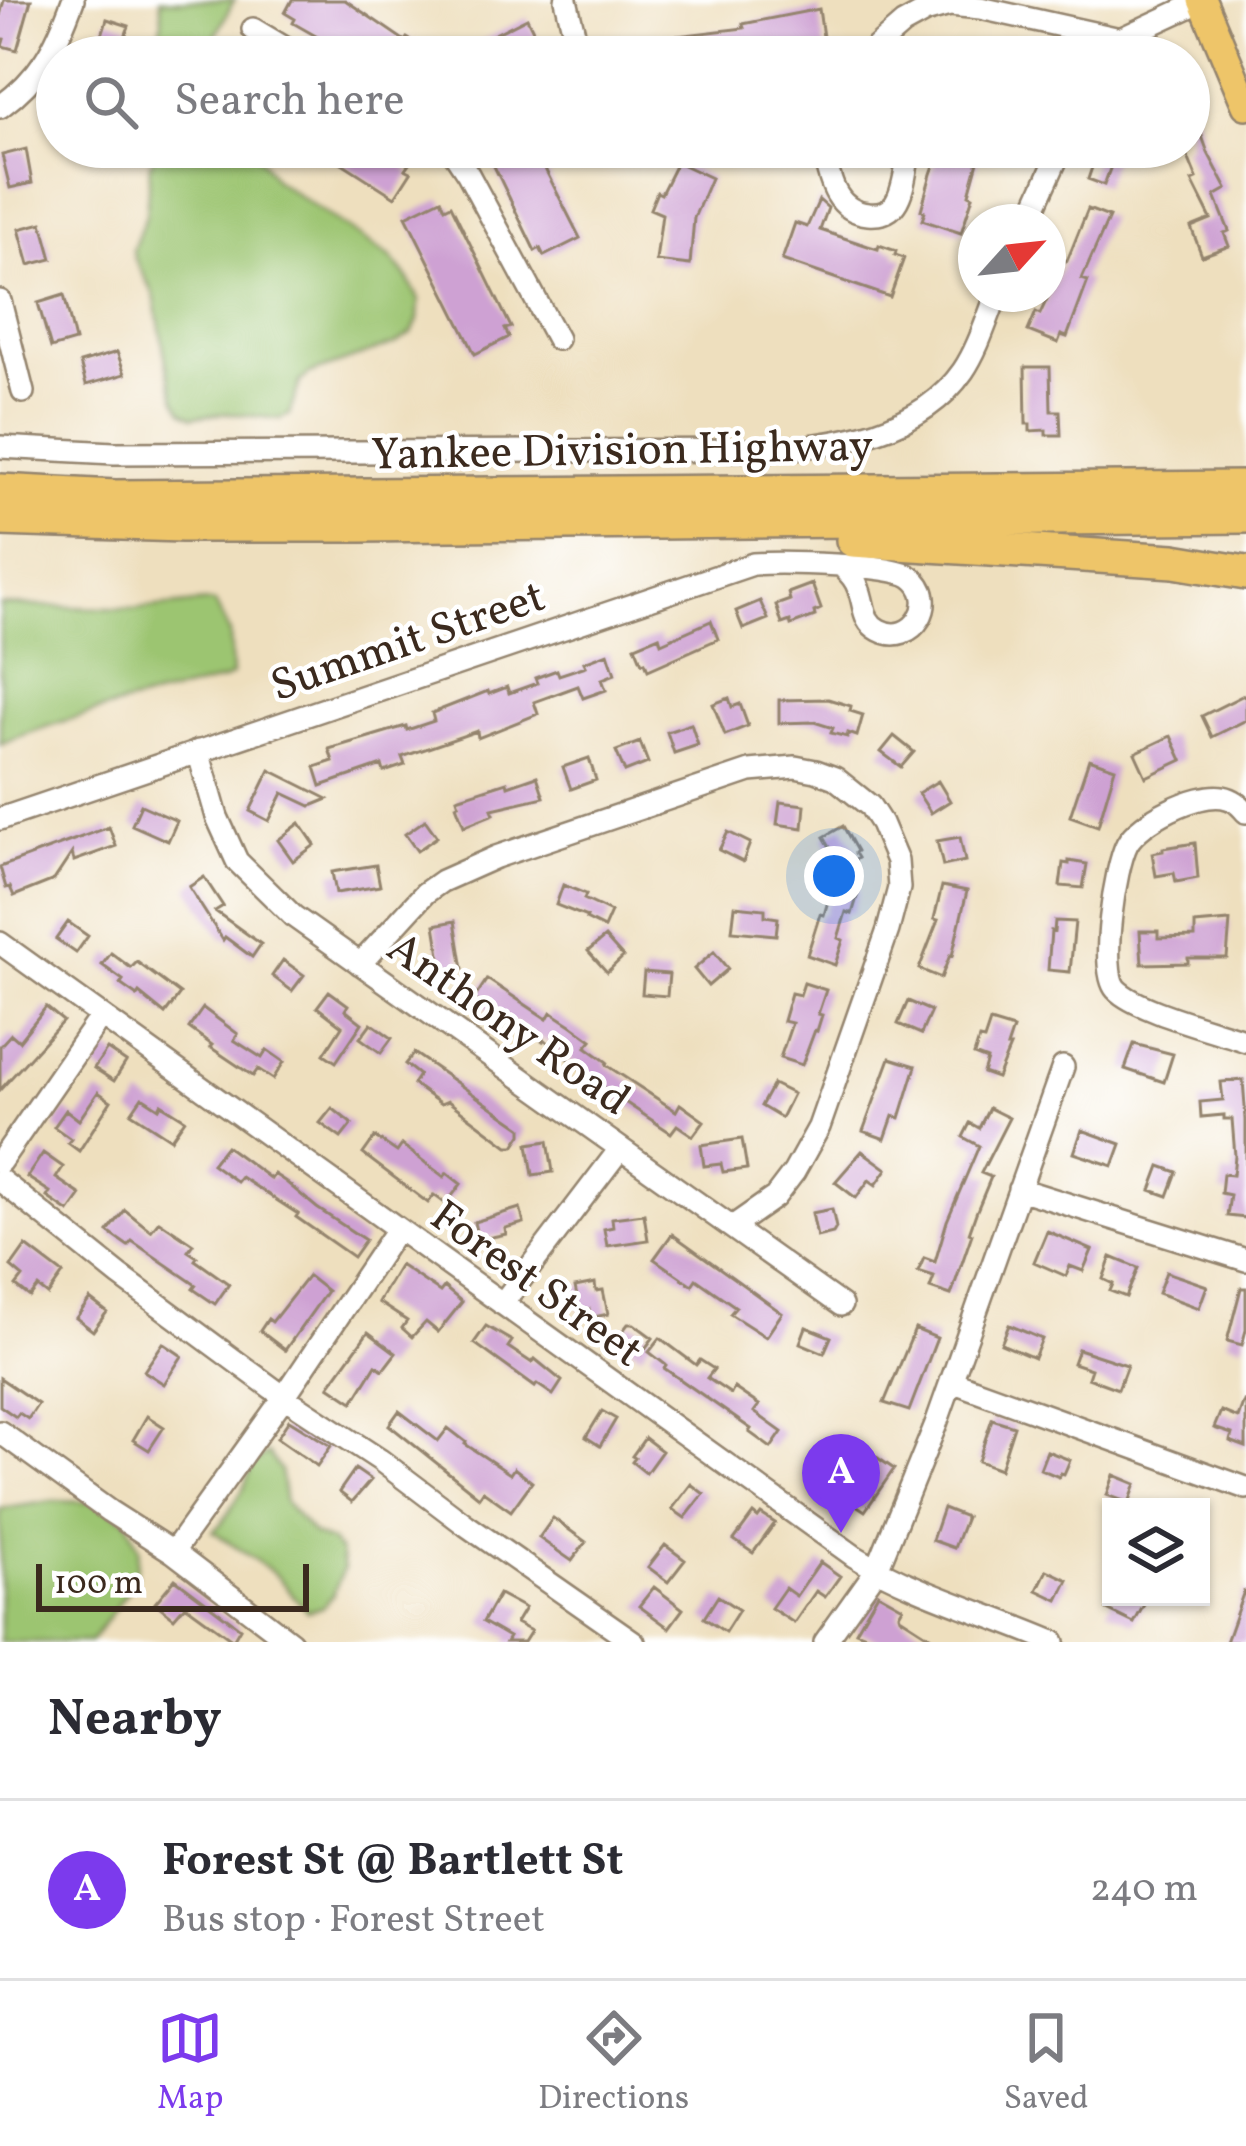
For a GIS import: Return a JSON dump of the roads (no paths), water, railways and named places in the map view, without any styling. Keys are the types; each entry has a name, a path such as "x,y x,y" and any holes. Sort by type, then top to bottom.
{"highway":[{"name":"Yankee Division Highway","path":"0,491 116,496 1246,488"},
{"name":"Yankee Division Highway","path":"0,519 278,525 1246,516"},
{"path":"569,524 1154,560 1246,573"},
{"path":"0,541 278,525"}],"main road":[{"path":"1202,0 1246,105"}],"street":[{"path":"60,36 73,0"},
{"path":"566,0 575,36"},
{"path":"903,23 913,0"},
{"path":"1136,36 1202,0"},
{"path":"890,36 903,23 948,3 1074,36"},
{"path":"253,29 265,36"},
{"path":"0,107 36,73"},
{"path":"464,168 557,339"},
{"path":"468,168 468,174"},
{"path":"827,168 842,203 864,214 877,214 895,205 905,168"},
{"path":"1036,204 1052,168"},
{"path":"0,301 23,392"},
{"name":"Yankee Division Highway","path":"0,446 114,454 794,448 835,443 894,424 940,397 967,366 990,312"},
{"name":"Summit Street","path":"0,819 740,566 843,567"},
{"name":"Anthony Road","path":"198,751 237,861 292,916 841,1305"},
{"path":"360,964 425,893 496,857 750,771 795,767 836,778 870,806 881,824 897,861 899,888 820,1127 776,1197 732,1227"},
{"path":"1239,806 1217,795 1196,800 1146,823 1133,835 1118,879 1108,975 1113,986 1136,1003 1246,1041"},
{"name":"Forest Street","path":"0,943 877,1570 1054,1642"},
{"path":"0,1162 100,1016"},
{"path":"825,1642 877,1570 1064,1067"},
{"path":"502,1304 620,1148"},
{"path":"0,1180 284,1397 634,1642"},
{"path":"1019,1189 1246,1260"},
{"path":"173,1552 397,1229"},
{"path":"951,1381 1246,1488"},
{"path":"0,1432 173,1552 291,1642"}],"place":[{"name":"Forest St @ Bartlett St","path":"841,1533"}]}
